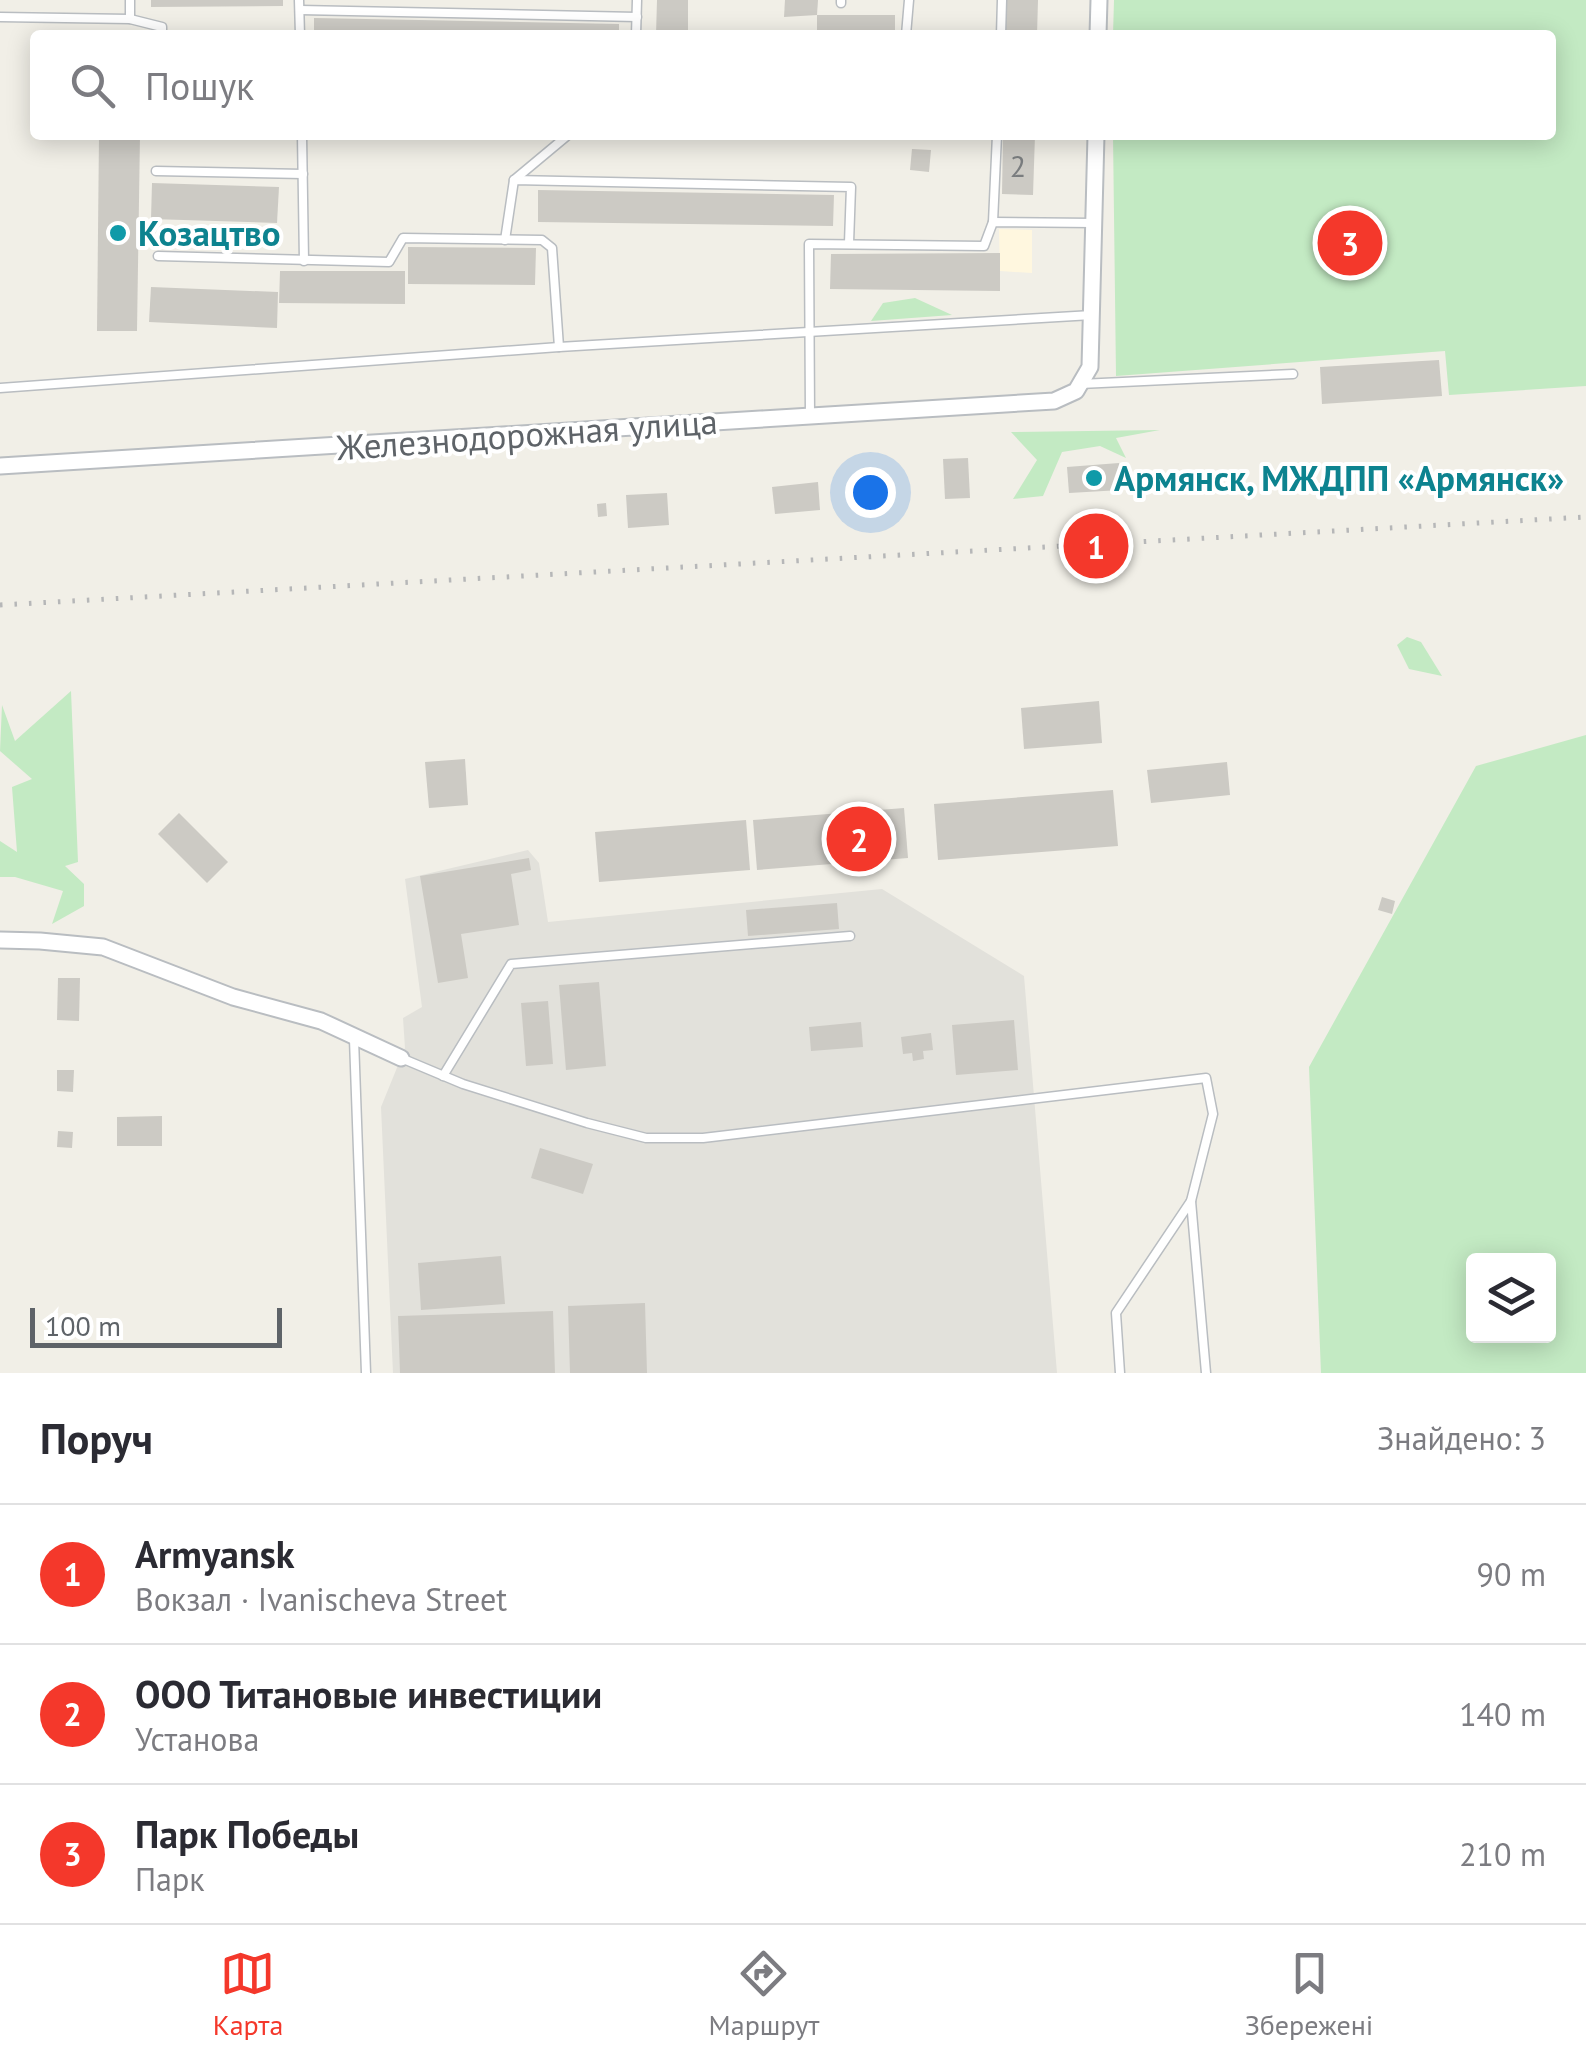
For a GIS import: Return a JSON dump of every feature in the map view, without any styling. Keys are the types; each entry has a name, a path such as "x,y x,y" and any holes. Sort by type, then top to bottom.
{"street":[{"path":"1098,30 1099,0"},
{"path":"1080,384 1090,367 1096,140"},
{"name":"Железнодорожная улица","path":"0,466 1054,401 1076,391 1080,384"},
{"path":"0,940 40,940 103,948 233,997 322,1021 401,1058"}],"lane":[{"path":"130,0 130,19"},
{"path":"636,30 637,0"},
{"path":"906,30 909,0"},
{"path":"1000,30 1002,0"},
{"path":"300,5 636,16"},
{"path":"0,17 130,19 162,30"},
{"path":"302,140 304,261"},
{"path":"505,240 514,180 562,140"},
{"path":"810,416 810,244 984,246 993,222 997,140"},
{"path":"156,171 303,174"},
{"path":"514,180 851,187 849,243"},
{"path":"993,222 1094,223"},
{"path":"158,256 389,262 403,238 542,240 552,248 559,347"},
{"path":"0,388 559,347 1092,315"},
{"path":"1080,384 1293,374"},
{"path":"444,1076 512,964 850,936"},
{"path":"354,1039 366,1373"},
{"path":"401,1058 586,1123 646,1138 703,1138 1206,1078 1213,1114 1191,1200 1116,1313 1120,1373"},
{"path":"1191,1200 1206,1373"}],"shaded area":[{"path":"999,229 1032,230 1032,273 1000,271"},
{"path":"528,850 539,863 548,922 882,889 1024,976 1057,1373 393,1373 381,1107 405,1048 403,1018 422,1007 405,879"}],"green space":[{"path":"1114,0 1586,0 1586,386 1449,395 1445,351 1116,376 1113,140 1556,140 1556,30 1113,30"},
{"path":"915,298 952,315 871,321 883,303"},
{"path":"1160,430 1116,438 1126,458 1100,446 1062,452 1043,496 1013,499 1037,460 1011,432"},
{"path":"1407,637 1421,642 1442,676 1409,669 1397,645"},
{"path":"71,691 78,862 65,866 84,884 84,906 52,924 63,891 15,877 0,877 0,841 17,852 12,787 32,779 0,751 2,705 15,741"},
{"path":"1586,735 1586,1373 1321,1373 1309,1067 1476,766"}],"building":[{"path":"151,0 283,0 283,6 151,7"},
{"path":"657,0 688,0 688,30 656,30"},
{"path":"785,0 818,0 817,15 784,17"},
{"path":"1006,0 1038,0 1037,30 1005,30"},
{"path":"817,15 895,15 895,30 817,30"},
{"path":"314,18 619,24 619,30 314,30"},
{"name":"Козацтво","path":"99,140 140,140 137,331 97,331"},
{"path":"1003,140 1035,140 1033,195 1002,194"},
{"path":"912,149 931,150 929,172 910,170"},
{"path":"152,183 279,187 277,223 151,219"},
{"path":"538,190 834,195 833,226 538,222"},
{"path":"408,247 536,248 535,285 408,284"},
{"path":"1000,253 1000,291 830,289 831,254"},
{"path":"280,271 405,271 405,304 279,303"},
{"path":"151,287 278,292 277,328 149,322"},
{"path":"1439,360 1442,396 1322,404 1320,367"},
{"path":"968,458 970,498 945,499 943,459"},
{"name":"Армянск, МЖДПП «Армянск»","path":"1119,463 1121,490 1069,493 1067,467"},
{"path":"818,482 820,510 775,514 772,487"},
{"path":"667,493 669,525 628,528 626,495"},
{"path":"606,503 607,516 598,517 597,504"},
{"path":"1099,701 1102,743 1024,749 1021,708"},
{"path":"465,759 468,805 429,808 425,762"},
{"path":"1227,762 1230,795 1151,803 1147,770"},
{"path":"1113,790 1118,846 938,860 934,804"},
{"path":"904,808 908,858 757,870 753,820"},
{"path":"179,813 228,862 207,883 158,834"},
{"path":"746,820 750,870 599,882 595,832"},
{"path":"529,858 531,870 511,874 519,925 461,934 468,978 438,983 420,876"},
{"path":"1382,897 1395,901 1392,914 1378,910"},
{"path":"837,903 839,929 748,936 746,910"},
{"path":"58,978 80,978 79,1021 57,1020"},
{"path":"599,982 606,1066 566,1070 559,985"},
{"path":"548,1001 553,1064 526,1066 521,1003"},
{"path":"1014,1020 1018,1070 956,1075 952,1025"},
{"path":"861,1022 863,1047 811,1051 809,1027"},
{"path":"931,1033 933,1050 923,1051 924,1059 913,1061 912,1053 903,1054 901,1037"},
{"path":"57,1070 74,1070 73,1092 57,1091"},
{"path":"162,1116 162,1146 117,1146 117,1117"},
{"path":"58,1131 73,1132 72,1148 57,1147"},
{"path":"540,1148 593,1164 583,1194 531,1178"},
{"path":"501,1256 505,1304 421,1310 418,1263"},
{"path":"645,1303 647,1373 570,1373 568,1306"},
{"path":"553,1311 555,1373 400,1373 398,1316"}],"railway":[{"path":"0,605 1586,517"}],"place":[{"name":"Козацтво","path":"118,233"},
{"name":"Парк Победы","path":"1350,243"},
{"name":"Армянск, МЖДПП «Армянск»","path":"1094,478"},
{"name":"Armyansk","path":"1096,546"},
{"name":"ООО Титановые инвестиции","path":"859,839"}]}
